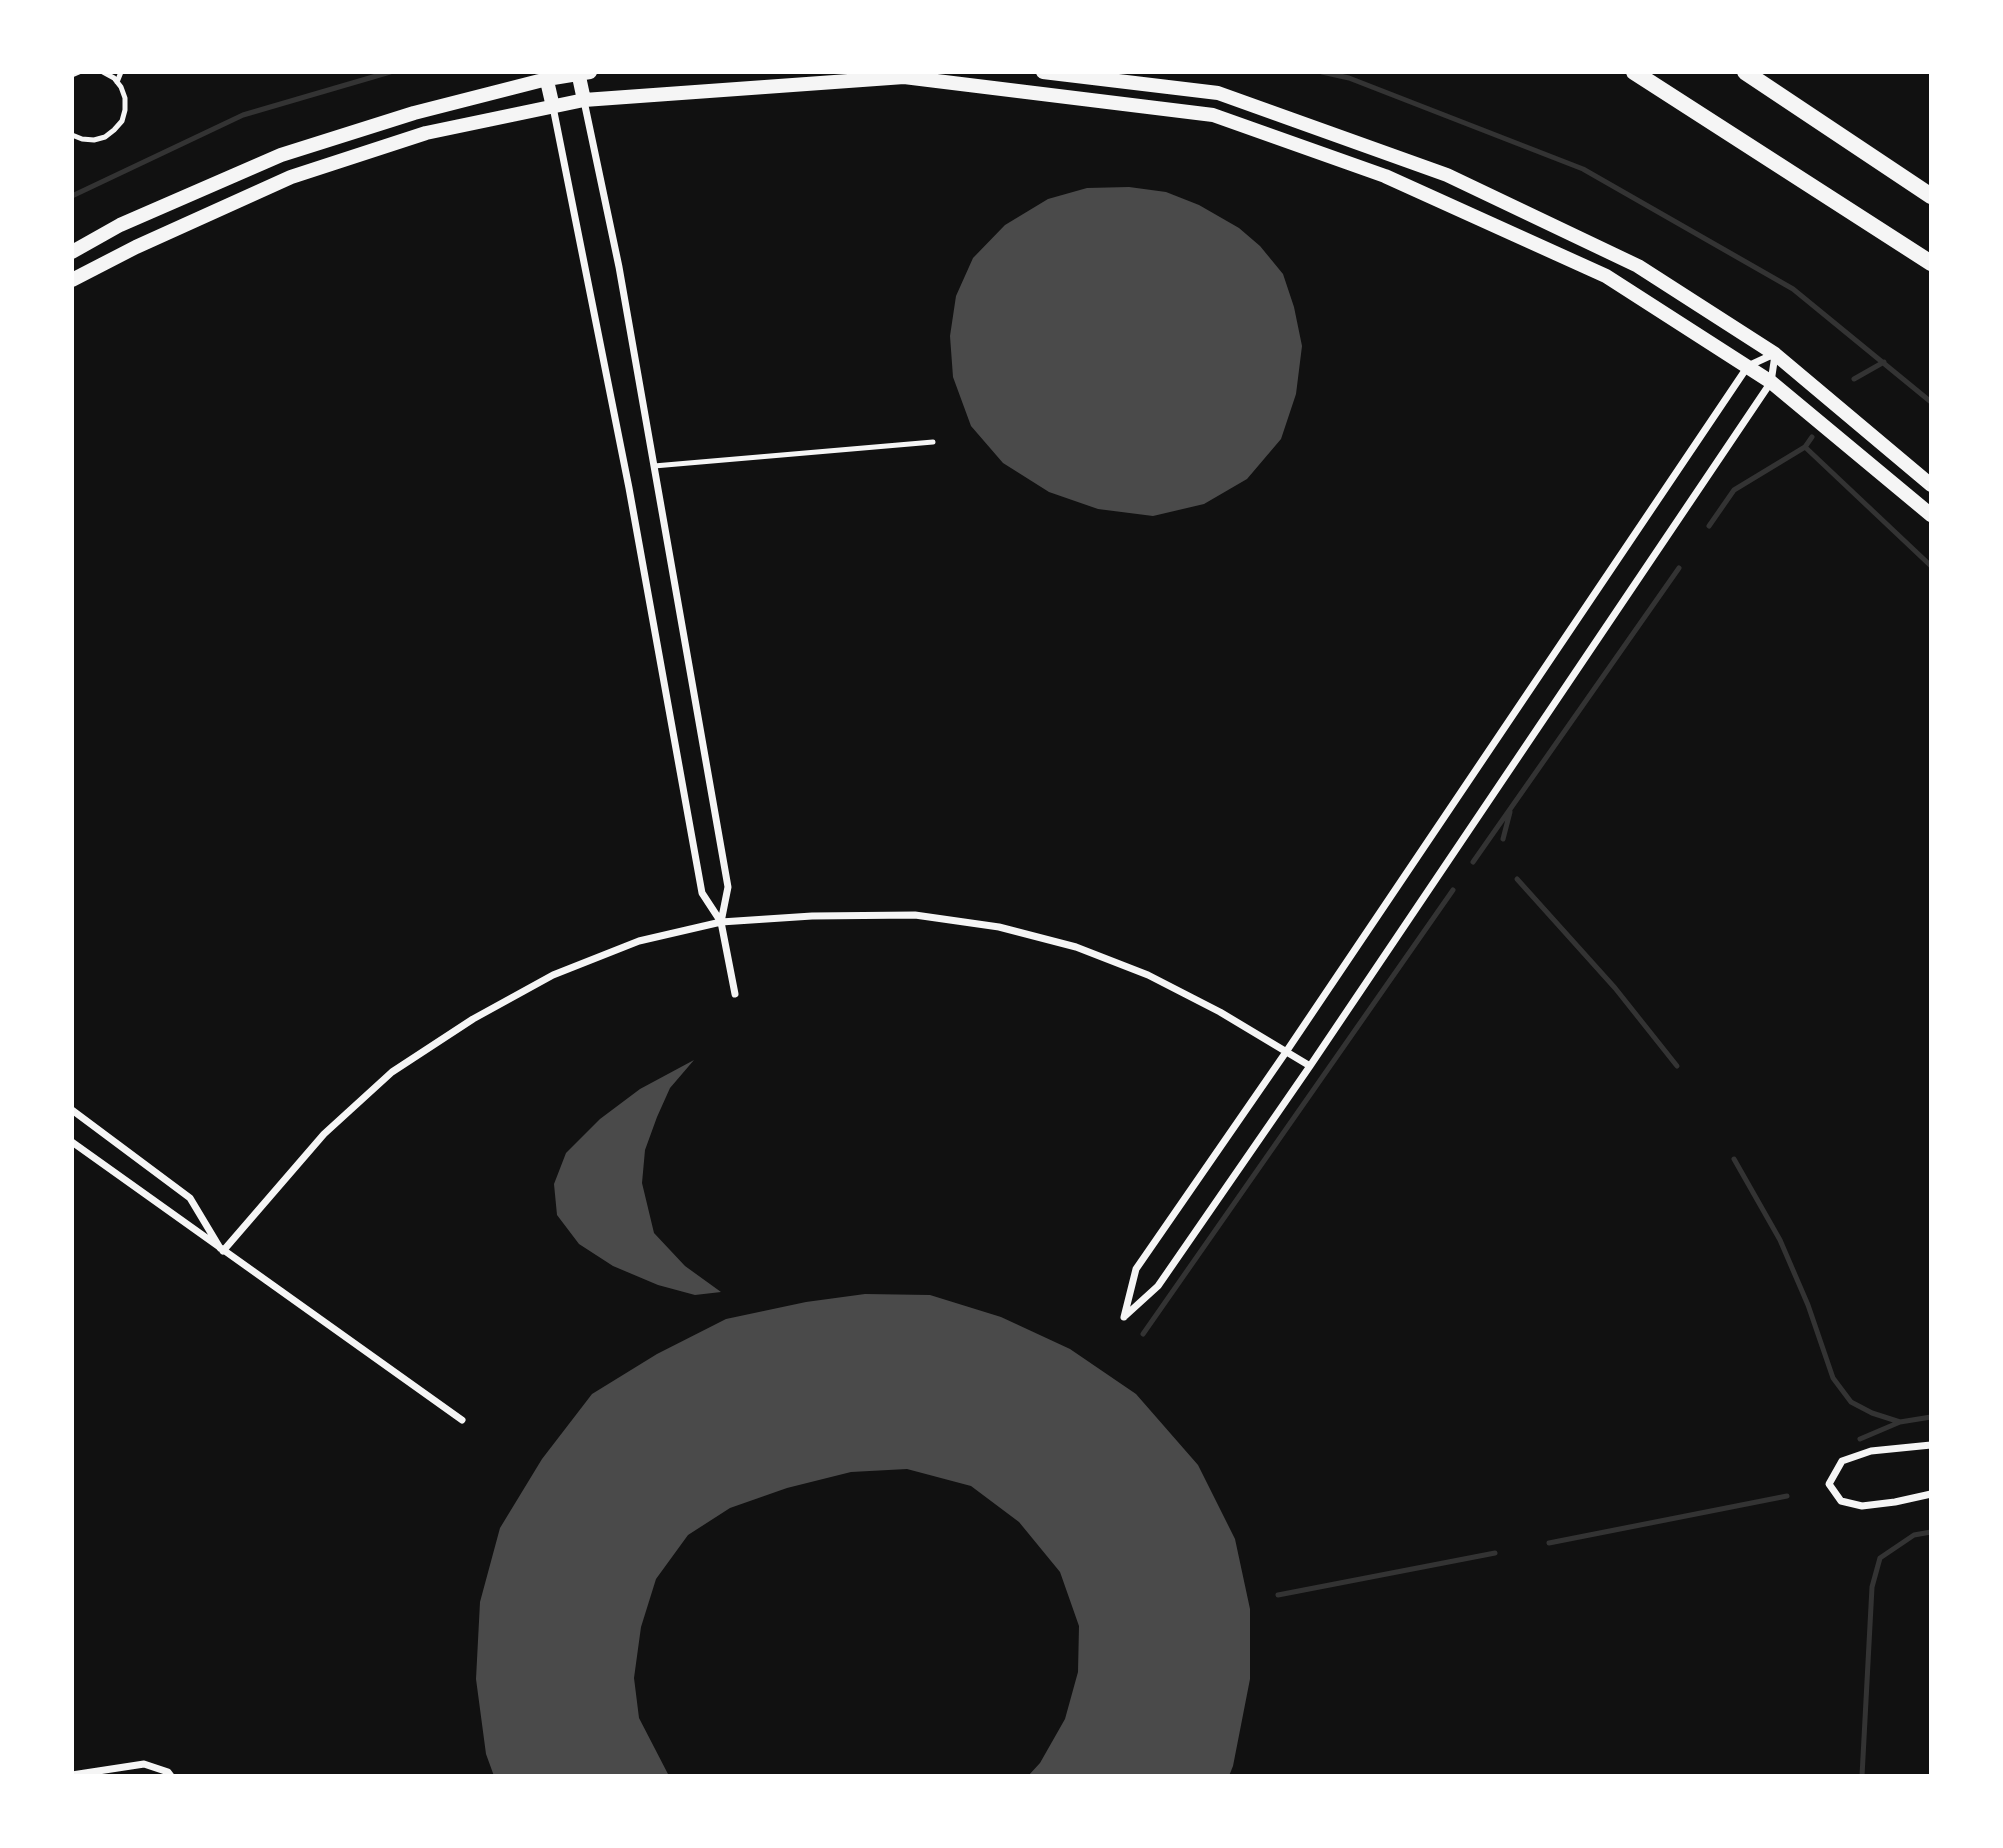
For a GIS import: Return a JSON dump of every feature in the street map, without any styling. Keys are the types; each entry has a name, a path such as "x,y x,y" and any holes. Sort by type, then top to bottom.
{"main road":[{"path":"578,72 584,100"},
{"path":"72,252 120,225 281,155 546,75 590,72"},
{"path":"1043,72 1218,93 1447,175 1638,265 1775,354 1931,485"},
{"path":"1634,72 1931,263"},
{"path":"1745,72 1931,196"},
{"path":"546,75 553,107"},
{"path":"72,280 136,247 290,177 426,133 584,100 904,77 1213,115 1385,176 1606,276 1771,382 1931,514"}],"street":[{"path":"584,100 620,267 728,887 721,922"},
{"path":"553,107 629,488 702,893 721,922 735,994"},
{"path":"1775,354 1771,382 1310,1066 1158,1286 1124,1317 1136,1269 1286,1052 1748,366 1775,354"},
{"path":"223,1251 324,1134 392,1072 473,1018 554,975 639,941 721,922 812,916 915,915 999,927 1076,947 1148,975 1220,1012 1310,1066"},
{"path":"72,1110 190,1198 223,1251"},
{"path":"72,1142 462,1420"},
{"path":"1931,1445 1871,1451 1842,1461 1829,1484 1841,1501 1862,1506 1931,1494"},
{"path":"72,1775 144,1764 168,1772 171,1776"}],"lane":[{"path":"72,75 79,72"},
{"path":"72,135 93,140 105,137 122,121 125,98 117,82 103,72"},
{"path":"117,82 121,72"},
{"path":"654,466 933,442"}],"building":[{"path":"1129,187 1166,192 1199,205 1239,228 1260,246 1283,274 1294,307 1302,346 1296,394 1281,439 1247,479 1204,504 1153,516 1098,509 1049,492 1003,463 971,426 953,377 950,336 956,296 973,258 1005,225 1048,199 1087,188"},
{"path":"694,1060 670,1088 657,1117 645,1150 642,1183 654,1233 685,1266 721,1292 695,1295 658,1285 613,1266 579,1244 557,1215 554,1184 566,1153 600,1119 640,1089"},
{"path":"865,1294 930,1295 1001,1317 1070,1349 1136,1394 1198,1465 1235,1539 1250,1609 1250,1679 1229,1776 1028,1776 1040,1763 1065,1719 1078,1672 1079,1626 1060,1572 1019,1522 971,1486 907,1469 851,1472 787,1488 730,1508 688,1535 656,1579 641,1627 634,1678 639,1718 669,1776 494,1776 486,1754 476,1679 480,1602 500,1528 542,1459 592,1394 657,1354 726,1319 806,1302"}],"waterway":[{"path":"72,196 243,115 390,72"},
{"path":"1322,72 1349,78 1583,169 1793,289 1931,402"},
{"path":"1854,379 1884,362"},
{"path":"1709,526 1734,490 1805,447 1812,437"},
{"path":"1805,447 1931,566"},
{"path":"1473,862 1679,568"},
{"path":"1503,839 1510,812"},
{"path":"1517,879 1615,988 1677,1066"},
{"path":"1143,1334 1453,890"},
{"path":"1734,1159 1780,1240 1808,1305 1833,1378 1851,1402 1872,1413 1900,1422"},
{"path":"1860,1439 1900,1422 1931,1417"},
{"path":"1549,1543 1787,1496"},
{"path":"1862,1776 1872,1587 1880,1558 1914,1535 1931,1532"},
{"path":"1278,1595 1495,1553"}]}
